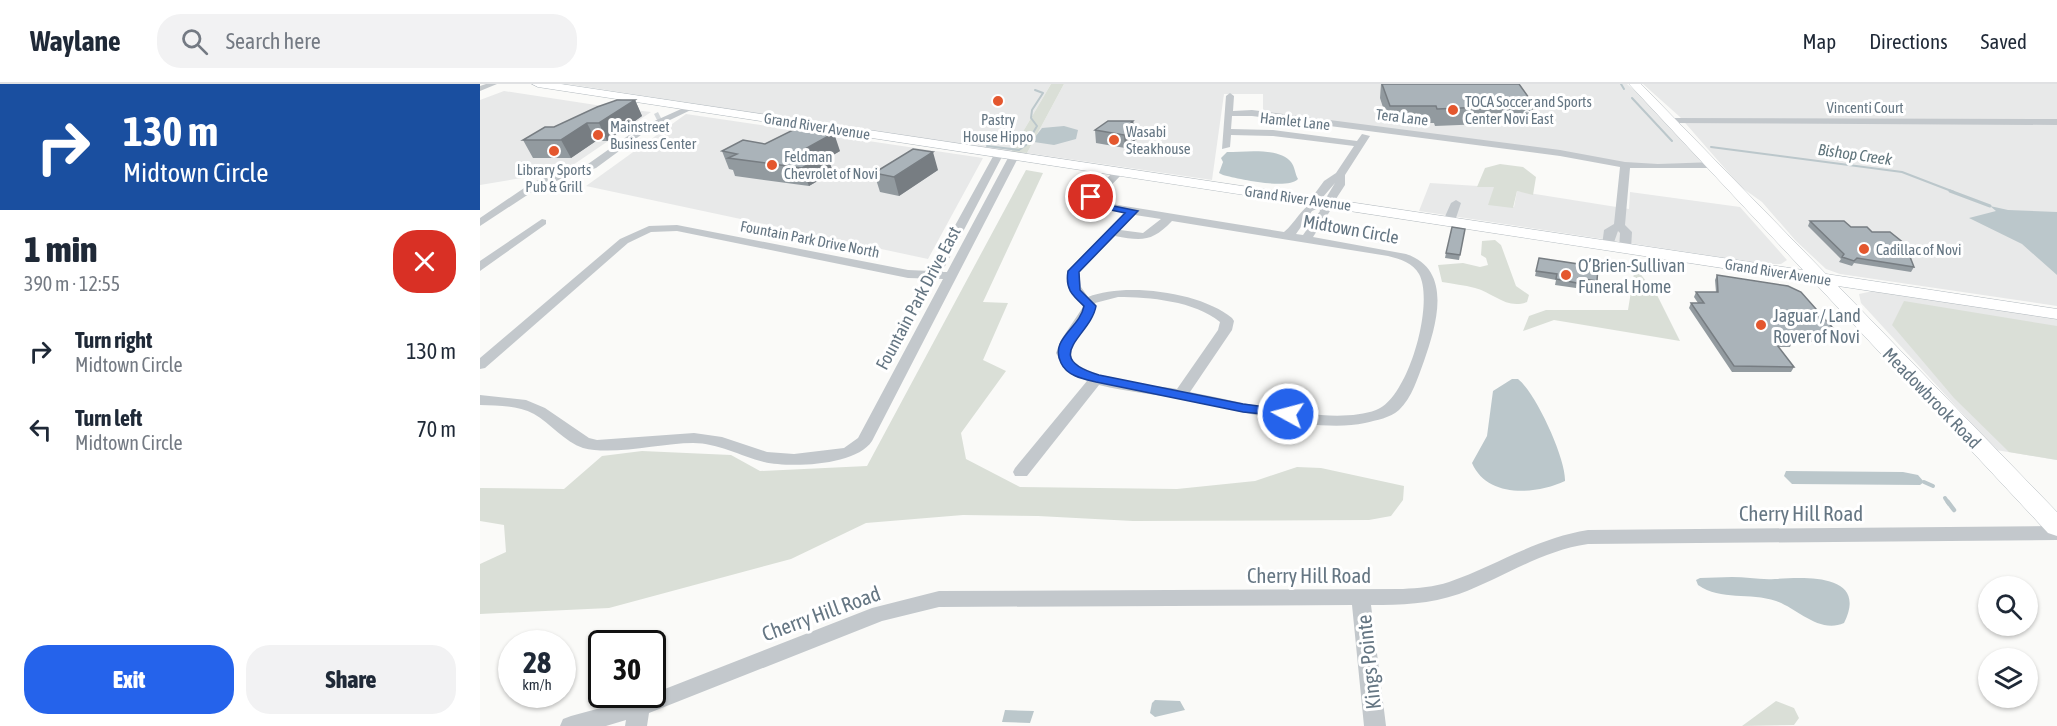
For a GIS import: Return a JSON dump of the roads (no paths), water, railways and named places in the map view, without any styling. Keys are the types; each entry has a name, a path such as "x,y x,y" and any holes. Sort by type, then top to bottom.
{"main road":[{"name":"Grand River Avenue","path":"538,84 1326,201 2057,314"},
{"name":"Meadowbrook Road","path":"1635,84 1715,165 2057,527"}],"street":[{"path":"480,89 493,84"},
{"path":"1225,147 1230,96"},
{"path":"480,223 543,181 592,166 642,130 688,106"},
{"name":"Tera Lane","path":"1228,114 1252,113 1370,128 1560,153 1625,165 1664,167 1715,165"},
{"name":"Vincenti Court","path":"1672,121 2057,122"},
{"path":"1326,201 1317,198 1320,192 1340,175 1370,128"},
{"name":"Hamlet Lane","path":"1226,132 1273,133 1360,144"},
{"name":"Fountain Park Drive East","path":"934,276 1006,155"},
{"name":"Fountain Park Drive East","path":"480,400 513,401 528,406 591,444 694,438 722,442 778,459 826,457 849,452 864,441 952,276 1006,155"},
{"path":"1619,226 1625,165"},
{"name":"Midtown Circle","path":"1086,302 1090,306 1088,317 1065,343 1063,354 1075,371 1096,378 1257,410 1350,420 1378,416 1396,404 1423,342 1431,313 1432,302 1425,273 1415,262 1401,256 1289,235 1097,205 1090,201 1119,172"},
{"path":"1289,235 1291,226 1308,209 1326,201"},
{"path":"1306,239 1325,211 1326,201"},
{"path":"1449,221 1456,203"},
{"path":"1133,211 1073,271 1074,291 1086,302 1107,294 1129,293 1207,308 1224,318 1227,321 1225,330 1181,394"},
{"path":"1112,232 1139,237 1153,234 1169,217"},
{"path":"1300,219 1317,222"},
{"path":"480,267 542,222"},
{"path":"1617,247 1626,232 1619,226"},
{"path":"1617,247 1610,230 1619,226"},
{"name":"Fountain Park Drive North","path":"480,365 624,241 649,229 663,227 908,274 952,276"},
{"path":"1021,472 1096,378"},
{"name":"Cherry Hill Road","path":"571,726 638,716 879,614 939,599 1403,597 1452,589 1521,555 1575,538 2057,533"},
{"name":"Kings Pointe","path":"1361,598 1375,726"}],"waterway":[{"name":"Bishop Creek","path":"1621,84 1624,89"},
{"path":"987,146 1019,150 1026,145 1037,126 1031,118 1032,110 1043,93 1035,90"},
{"name":"Bishop Creek","path":"1632,98 1672,141"},
{"name":"Bishop Creek","path":"1711,147 1902,172 1954,192"},
{"name":"Bishop Creek","path":"1950,191 1990,206"},
{"path":"1924,482 1933,486"},
{"path":"1945,498 1949,504"},
{"path":"1948,502 1954,510"}],"tunnel":[{"path":"656,118 660,116"}],"place":[{"name":"Pastry House Hippo","path":"998,101"},
{"name":"TOCA Soccer and Sports Center Novi East","path":"1453,110"},
{"name":"Mainstreet Business Center","path":"598,135"},
{"name":"Wasabi Steakhouse","path":"1114,140"},
{"name":"Library Sports Pub & Grill","path":"554,151"},
{"name":"Feldman Chevrolet of Novi","path":"772,165"},
{"name":"Cadillac of Novi","path":"1864,249"},
{"name":"O’Brien-Sullivan Funeral Home","path":"1566,275"},
{"name":"Jaguar / Land Rover of Novi","path":"1761,325"}]}
